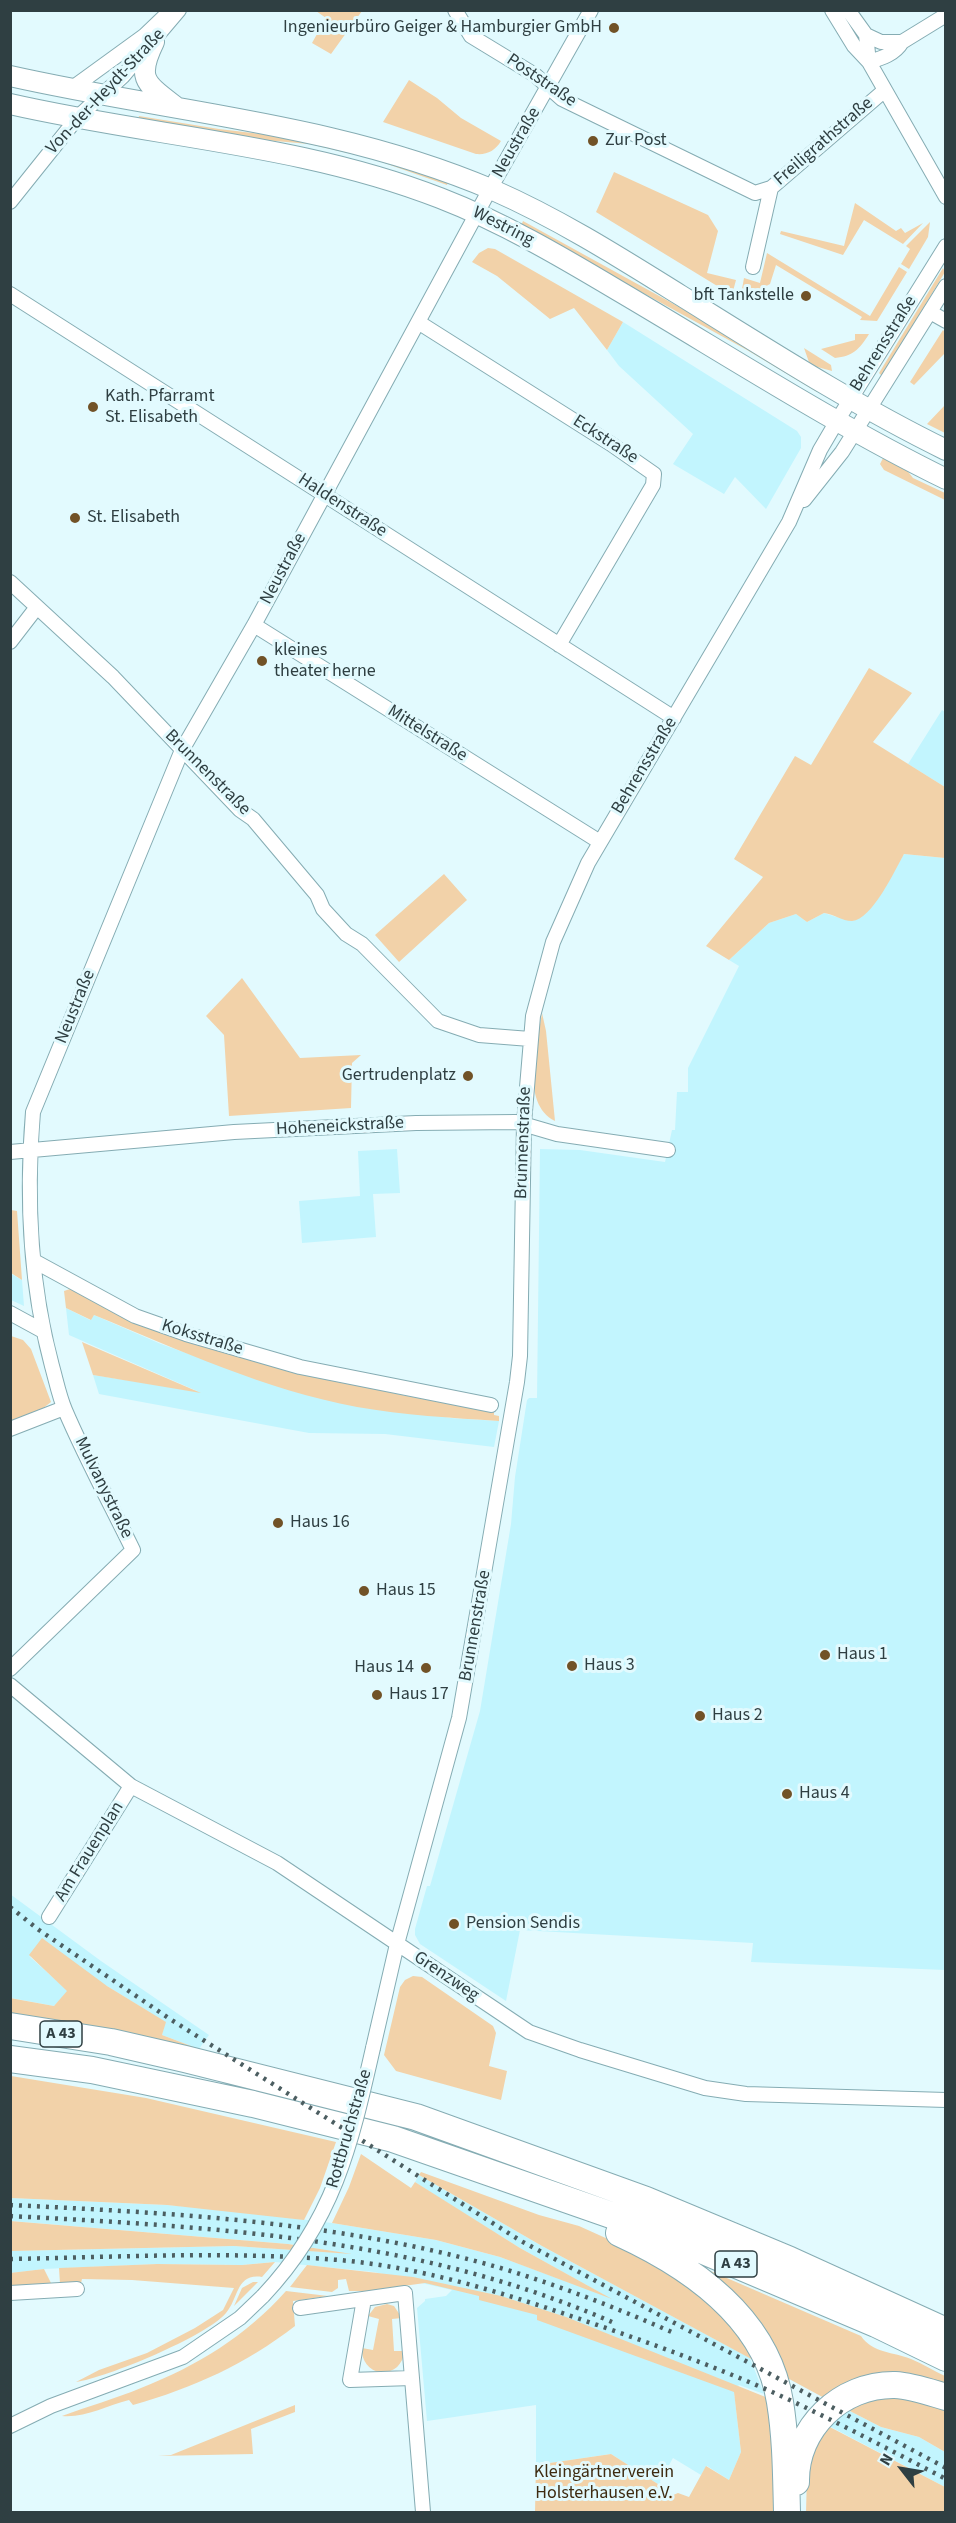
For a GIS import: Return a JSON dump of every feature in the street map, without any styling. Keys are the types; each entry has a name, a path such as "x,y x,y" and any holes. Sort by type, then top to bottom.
{"highway":[{"name":"A 43","path":"10,2026 111,2042 185,2058 416,2117 646,2200 790,2259 945,2331"},
{"name":"A 43","path":"10,2059 92,2070 253,2104 393,2139 664,2234 865,2319 945,2358"},
{"path":"520,2182 545,2198 647,2246 679,2265 735,2311 761,2351 776,2384 780,2401 787,2512"},
{"path":"796,2512 796,2472 801,2450 811,2429 832,2406 860,2390 887,2386 908,2387 945,2397"}],"main road":[{"path":"154,42 143,66 144,73 152,87 178,108"},
{"name":"Westring","path":"10,76 101,95 266,123 352,142 424,164 490,189 533,209 605,249 869,409 945,450"},
{"name":"Westring","path":"10,104 305,157 374,174 478,214 593,276 837,421 945,479"}],"street":[{"name":"Von-der-Heydt-Straße","path":"71,89 135,43 171,10"},
{"name":"Von-der-Heydt-Straße","path":"10,202 78,117 123,76 179,10"},
{"name":"Poststraße","path":"455,10 471,36 549,86 562,99 755,193 771,188"},
{"name":"Neustraße","path":"30,1150 33,1112 182,750 254,625 490,189 591,10"},
{"path":"832,10 854,46 869,62 945,197"},
{"path":"848,10 866,35 881,42 902,42"},
{"path":"869,62 898,49 902,42 945,15"},
{"path":"866,35 869,62"},
{"name":"Freiligrathstraße","path":"753,267 771,188 885,90"},
{"name":"Behrensstraße","path":"530,1039 537,997 553,942 600,842 797,508 820,450 945,246"},
{"name":"Behrensstraße","path":"797,508 823,477 855,431 945,286"},
{"name":"Haldenstraße","path":"10,294 674,718"},
{"path":"930,312 945,321"},
{"name":"Eckstraße","path":"418,322 611,444 654,474 653,485 558,645"},
{"name":"Brunnenstraße","path":"10,582 113,677 266,834 280,854 317,895 323,909 346,934 362,944 430,1014 444,1024 479,1035 530,1039 524,1123 520,1345 517,1382 459,1718 397,1944"},
{"path":"10,642 37,608"},
{"name":"Mittelstraße","path":"254,625 600,842"},
{"name":"Hoheneickstraße","path":"10,1152 234,1132 416,1123 524,1123 557,1134 668,1150"},
{"path":"30,1150 34,1262"},
{"name":"Mulvanystraße","path":"10,1668 133,1550 64,1408 43,1331 34,1262"},
{"name":"Koksstraße","path":"34,1262 135,1316 186,1334 300,1366 492,1405"},
{"path":"10,1313 43,1331"},
{"path":"10,1429 64,1408"},
{"name":"Grenzweg","path":"10,1685 131,1786 277,1863 529,2032 705,2088 746,2094 945,2100"},
{"name":"Am Frauenplan","path":"49,1917 131,1786"},
{"name":"Rottbruchstraße","path":"10,2426 51,2406 183,2357 226,2329 263,2296 306,2243 336,2184 355,2125 397,1944"},
{"path":"10,2293 77,2289"},
{"path":"300,2308 405,2293 423,2512"},
{"path":"364,2299 350,2380 412,2378"}],"shaded area":[{"path":"623,322 797,431 801,437 801,448 766,509 735,477 724,494 673,464 693,434 619,366 607,350"},
{"path":"942,710 945,712 945,787 908,764"},
{"path":"904,854 945,858 945,1970 751,1962 753,1943 520,1930 506,2001 420,1944 415,1935 415,1929 427,1886 430,1886 480,1711 511,1524 515,1477 527,1400 537,1398 540,1149 580,1150 665,1162 672,1130 675,1130 677,1092 688,1092 688,1068 739,966 729,960 769,923 796,914 807,922 824,913 840,918 879,897"},
{"path":"397,1149 400,1193 373,1194 376,1237 302,1243 299,1201 360,1196 358,1151"},
{"path":"10,1273 22,1280 24,1306 11,1300"},
{"path":"66,1308 90,1320 94,1315 161,1344 293,1391 451,1418 499,1421 494,1447 385,1434 309,1433 99,1394 93,1375 197,1391 69,1335"},
{"path":"10,1894 101,1961 209,2035 199,2049 162,2035 165,2022 107,1986 29,1956 68,1991 54,2006 11,1998"},
{"path":"419,2175 542,2246 750,2358 764,2394 739,2385 734,2391 741,2452 729,2480 707,2466 701,2475 673,2458 660,2481 661,2486 611,2454 536,2465 536,2405 427,2421 417,2308 425,2299 446,2296 452,2290 374,2272 275,2262 242,2265 157,2264 44,2269 11,2273 10,2251 234,2246 343,2253 288,2244 11,2221 11,2198 224,2210 332,2223 436,2240 500,2257 606,2296 520,2248 436,2196 415,2182"},
{"path":"848,2410 881,2427 919,2437 945,2452 945,2487 829,2426"}],"green space":[{"path":"316,11 362,11 331,54 312,43 326,18"},
{"path":"409,80 437,98 461,118 501,141 499,144 490,152 476,154 383,122"},
{"path":"139,116 219,129 311,140 449,180 447,185 373,159 309,144 264,140 138,120"},
{"path":"614,172 708,215 718,231 707,273 736,280 732,295 596,212"},
{"path":"855,203 896,231 901,228 905,233 923,223 903,244 864,220 843,255 780,234 781,231 844,246"},
{"path":"523,221 750,346 819,389 817,392 747,350 521,226"},
{"path":"930,222 928,237 909,269 901,264 910,249 906,246"},
{"path":"488,248 495,249 623,322 607,350 574,308 550,319 497,276 472,262 479,253"},
{"path":"767,253 870,316 899,267 907,272 877,321 860,320 862,317 776,265 770,284 740,300 744,278 760,283"},
{"path":"943,268 945,272 882,376 879,373"},
{"path":"943,330 945,332 945,353 914,385 910,382"},
{"path":"855,334 869,334 859,348 851,354 835,358 821,349 855,340"},
{"path":"804,348 831,365 832,371 810,365"},
{"path":"945,405 945,433 927,424"},
{"path":"883,458 906,469 913,478 945,493 945,500 884,470 880,464"},
{"path":"869,668 912,693 873,742 945,787 945,858 904,854 875,904 860,918 848,921 824,913 807,922 796,914 769,923 729,960 706,946 763,877 734,859 795,756 811,765"},
{"path":"444,874 467,900 399,962 375,935"},
{"path":"242,978 300,1058 361,1055 352,1063 351,1108 229,1116 224,1035 206,1016"},
{"path":"542,1013 546,1031 555,1121 544,1113 534,1087 535,1056"},
{"path":"11,1210 17,1211 22,1280 11,1273"},
{"path":"70,1289 122,1316 187,1342 278,1367 402,1395 494,1412 494,1415 499,1416 499,1421 428,1416 357,1407 323,1400 256,1380 94,1315 91,1320 66,1308 64,1291"},
{"path":"11,1336 23,1340 31,1349 51,1402 37,1413 11,1423"},
{"path":"82,1342 201,1393 93,1375"},
{"path":"42,1938 107,1986 166,2022 162,2035 199,2049 11,2017 10,1998 54,2006 67,1991 29,1955"},
{"path":"413,1976 422,1977 493,2026 496,2033 489,2066 507,2071 501,2100 396,2071 384,2055 400,1987 405,1980"},
{"path":"11,2076 146,2098 336,2142 320,2188 304,2220 167,2205 11,2198"},
{"path":"361,2154 411,2188 415,2182 520,2248 612,2299 500,2257 436,2240 332,2223"},
{"path":"421,2172 539,2215 579,2226 630,2249 677,2275 727,2319 755,2361 542,2246 419,2175"},
{"path":"10,2221 288,2244 352,2254 234,2246 11,2251"},
{"path":"275,2262 262,2277 247,2279 239,2288 226,2313 199,2333 155,2355 109,2373 76,2382 99,2370 147,2353 195,2328 223,2310 234,2288 132,2280 82,2279 81,2283 60,2284 59,2268 157,2264 242,2265"},
{"name":"Kleingärtnerverein Holsterhausen e.V.","path":"307,2265 413,2277 501,2296 566,2317 768,2398 773,2427 776,2512 535,2512 536,2465 611,2454 661,2486 666,2498 678,2493 689,2497 706,2466 729,2480 741,2452 734,2392 537,2320 537,2315 479,2300 479,2296 425,2283 367,2291 349,2291 346,2279 338,2280 338,2288 332,2292 290,2287"},
{"path":"699,2266 861,2336 877,2349 920,2363 945,2376 945,2390 828,2400 780,2374"},
{"path":"44,2269 52,2285 11,2286 10,2273"},
{"path":"258,2282 234,2306 242,2288"},
{"path":"286,2291 328,2296 293,2301 295,2326 257,2352 198,2383 133,2405 129,2400 87,2413 62,2416 141,2388 201,2360 237,2336"},
{"path":"387,2304 394,2306 402,2318 392,2319 394,2351 405,2351 397,2367 381,2373 373,2370 367,2364 362,2348 373,2350 379,2319 368,2316 375,2307"},
{"path":"888,2395 945,2409 945,2452 919,2437 881,2427 846,2409"},
{"path":"295,2405 295,2412 251,2429 253,2454 158,2456 171,2455"},
{"path":"826,2425 945,2487 945,2512 806,2512 807,2475 811,2454"}],"railway":[{"path":"10,1907 39,1930 170,2019 521,2241 946,2468"},
{"path":"10,2205 197,2216 259,2222 383,2240 444,2253 526,2276 633,2315 674,2333"},
{"path":"10,2216 241,2232 392,2254 466,2272 539,2294 612,2322"},
{"path":"10,2259 175,2255 298,2257 368,2263 427,2274 484,2288 540,2306 720,2370 815,2412 946,2479"}],"place":[{"name":"Ingenieurbüro Geiger & Hamburgier GmbH","path":"614,28"},
{"name":"Zur Post","path":"593,141"},
{"name":"bft Tankstelle","path":"806,296"},
{"name":"Kath. Pfarramt St. Elisabeth","path":"93,407"},
{"name":"St. Elisabeth","path":"75,518"},
{"name":"kleines theater herne","path":"262,661"},
{"name":"Gertrudenplatz","path":"468,1076"},
{"name":"Haus 16","path":"278,1523"},
{"name":"Haus 15","path":"364,1591"},
{"name":"Haus 1","path":"825,1655"},
{"name":"Haus 3","path":"572,1666"},
{"name":"Haus 14","path":"426,1668"},
{"name":"Haus 17","path":"377,1695"},
{"name":"Haus 2","path":"700,1716"},
{"name":"Haus 4","path":"787,1794"},
{"name":"Pension Sendis","path":"454,1924"}]}
